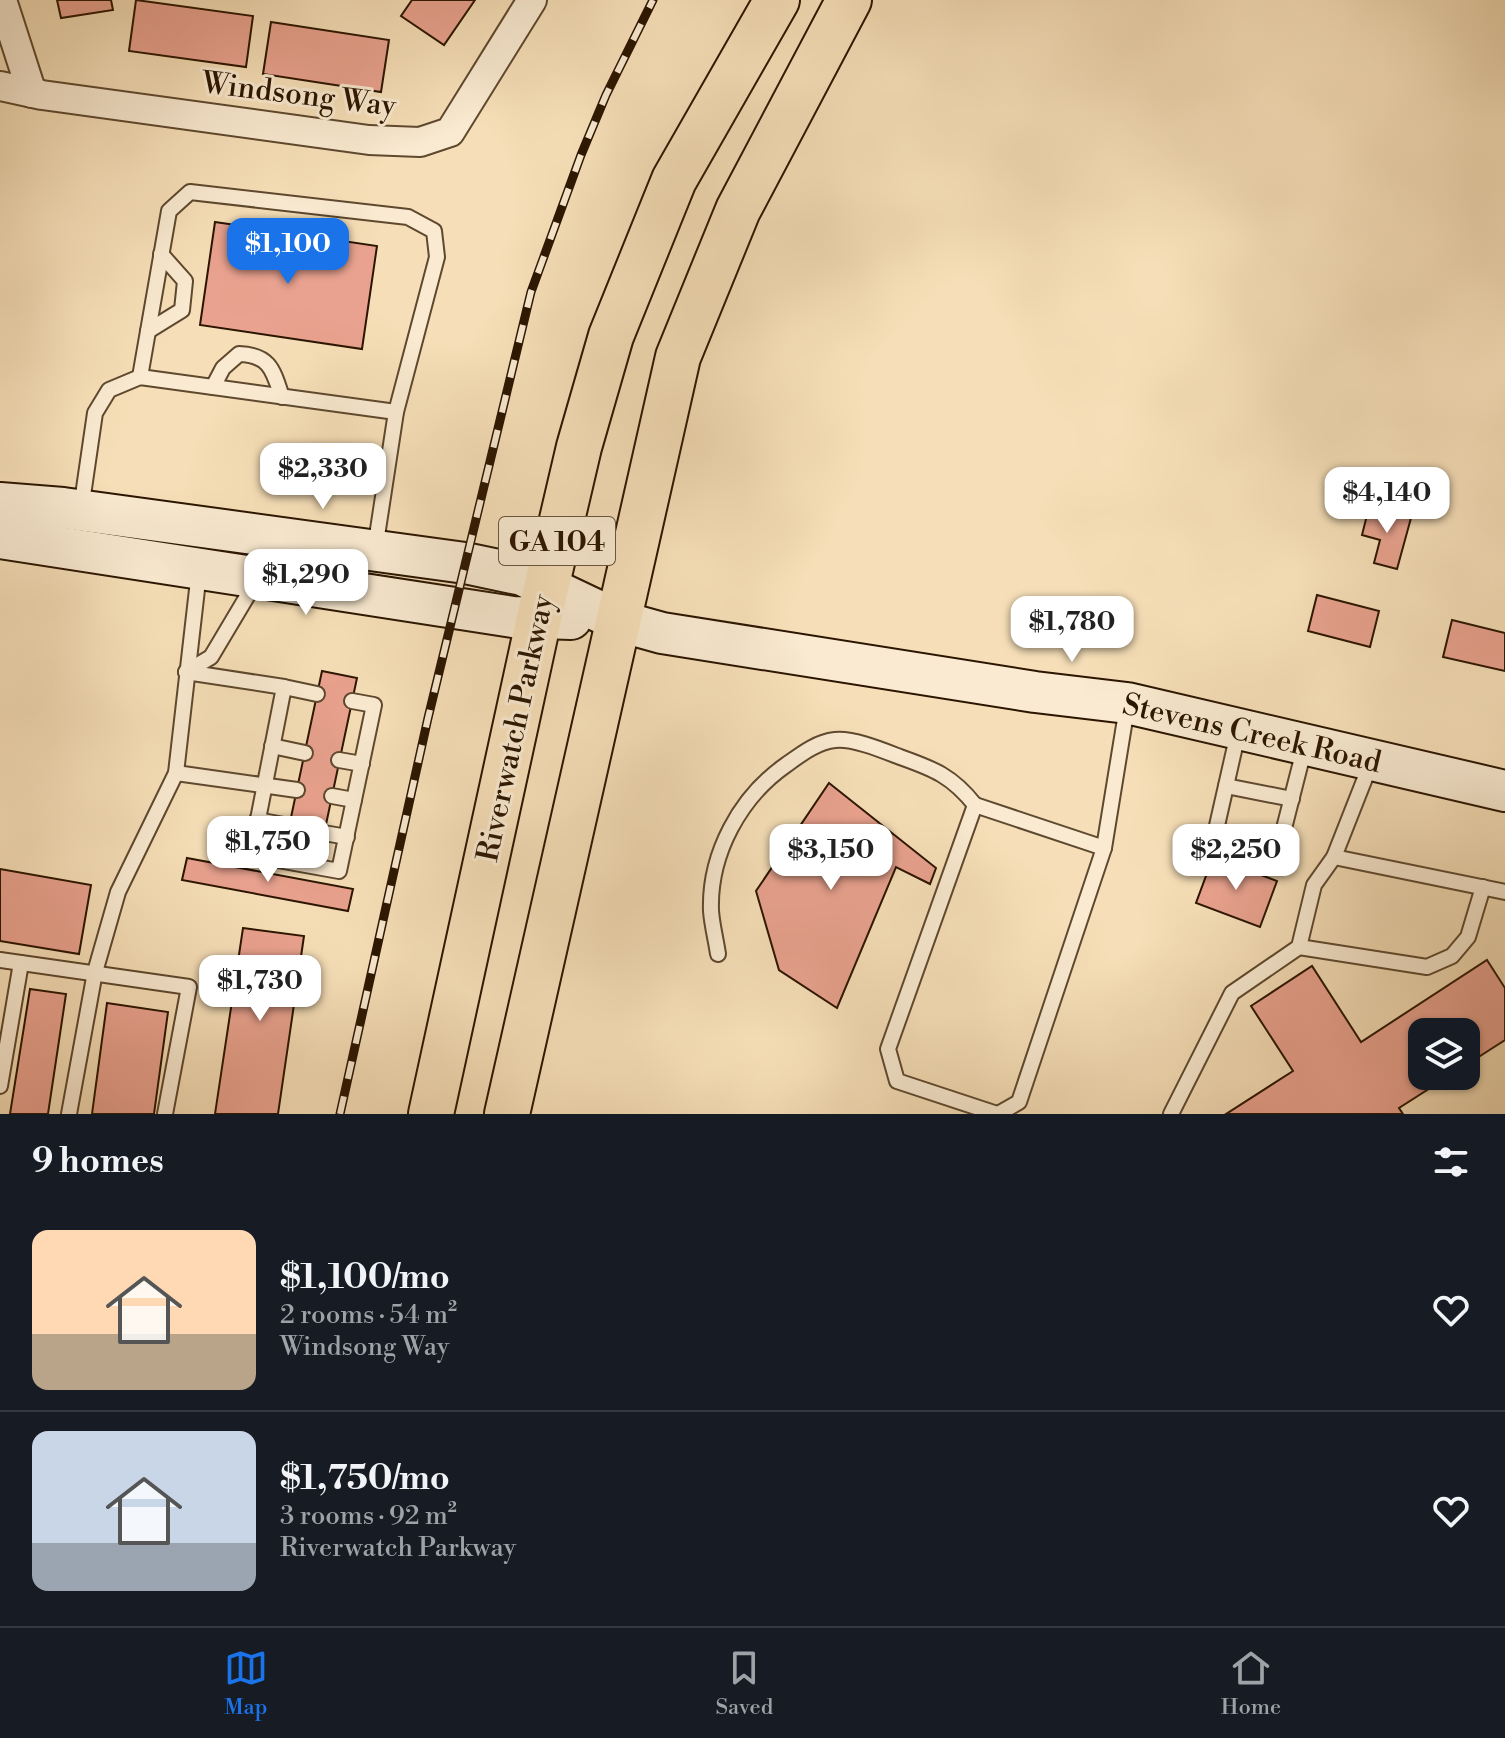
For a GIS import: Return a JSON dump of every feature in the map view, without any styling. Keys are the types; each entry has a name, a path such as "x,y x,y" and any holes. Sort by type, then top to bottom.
{"main road":[{"name":"Riverwatch Parkway","path":"431,1114 542,602 579,447 611,336 674,180 777,0"},
{"name":"GA 104","path":"507,1114 678,357 738,210 849,0"}],"street":[{"path":"2,0 32,93"},
{"name":"Windsong Way","path":"0,86 369,140 420,142 450,132 532,0"},
{"name":"Stevens Creek Road","path":"0,503 81,511 465,563 522,575 542,602 662,633 1035,692 1127,703 1505,791"},
{"name":"Stevens Creek Road","path":"0,538 513,617 542,602"}],"lane":[{"path":"140,377 169,211 190,192 408,217 434,231 437,257 396,412 375,551"},
{"path":"148,331 182,310 185,281 161,254"},
{"path":"213,387 223,368 239,354 257,354 272,368 282,397"},
{"path":"81,511 95,413 109,390 140,377 396,412"},
{"path":"69,1114 95,972 118,892 176,773 200,568"},
{"path":"186,672 211,657 258,577"},
{"path":"186,672 317,694"},
{"path":"284,687 251,855 339,871 374,705 352,701"},
{"path":"975,805 888,1049 897,1081 998,1114 1019,1102 1104,848 1127,703"},
{"path":"1239,729 1216,830 1279,848 1306,744"},
{"path":"718,954 711,911 716,866 729,830 764,780 810,748 835,740 873,747 927,766 958,783 975,805 1104,848"},
{"path":"272,746 305,753"},
{"path":"1171,1114 1232,993 1299,947 1314,885 1334,857 1373,759"},
{"path":"339,760 362,764"},
{"path":"176,773 297,790"},
{"path":"1226,786 1292,799"},
{"path":"332,796 354,800"},
{"path":"257,820 289,826"},
{"path":"324,833 347,837"},
{"path":"1334,857 1505,892"},
{"path":"1299,947 1427,967 1452,956 1468,937 1483,887"},
{"path":"0,960 189,987 165,1114"},
{"path":"0,1086 21,963"}],"building":[{"path":"57,0 111,0 113,10 61,18"},
{"path":"136,0 253,16 246,67 129,51"},
{"path":"412,0 475,0 444,45 401,16"},
{"path":"271,22 389,40 381,92 263,74"},
{"path":"215,222 377,246 362,349 200,325"},
{"path":"1369,507 1411,518 1397,569 1374,563 1380,540 1362,535"},
{"path":"1317,595 1379,611 1370,647 1308,631"},
{"path":"1452,620 1505,633 1505,671 1443,657"},
{"path":"322,671 357,678 321,848 286,841"},
{"path":"829,783 936,868 930,884 896,867 837,1008 779,970 756,891"},
{"path":"1213,857 1277,881 1260,927 1196,903"},
{"path":"187,858 353,889 348,911 182,880"},
{"path":"0,869 91,885 79,954 0,941"},
{"path":"243,928 304,936 278,1114 215,1114"},
{"path":"1487,960 1505,988 1505,1040 1480,1056 1480,1018 1408,1018 1408,1090 1427,1090 1399,1108 1403,1114 1226,1114 1293,1071 1251,1006 1312,966 1361,1042"},
{"path":"30,989 66,994 48,1114 10,1114"},
{"path":"107,1003 168,1012 154,1114 92,1114"}],"railway":[{"path":"340,1114 428,718 531,292 606,95 653,0"}]}
